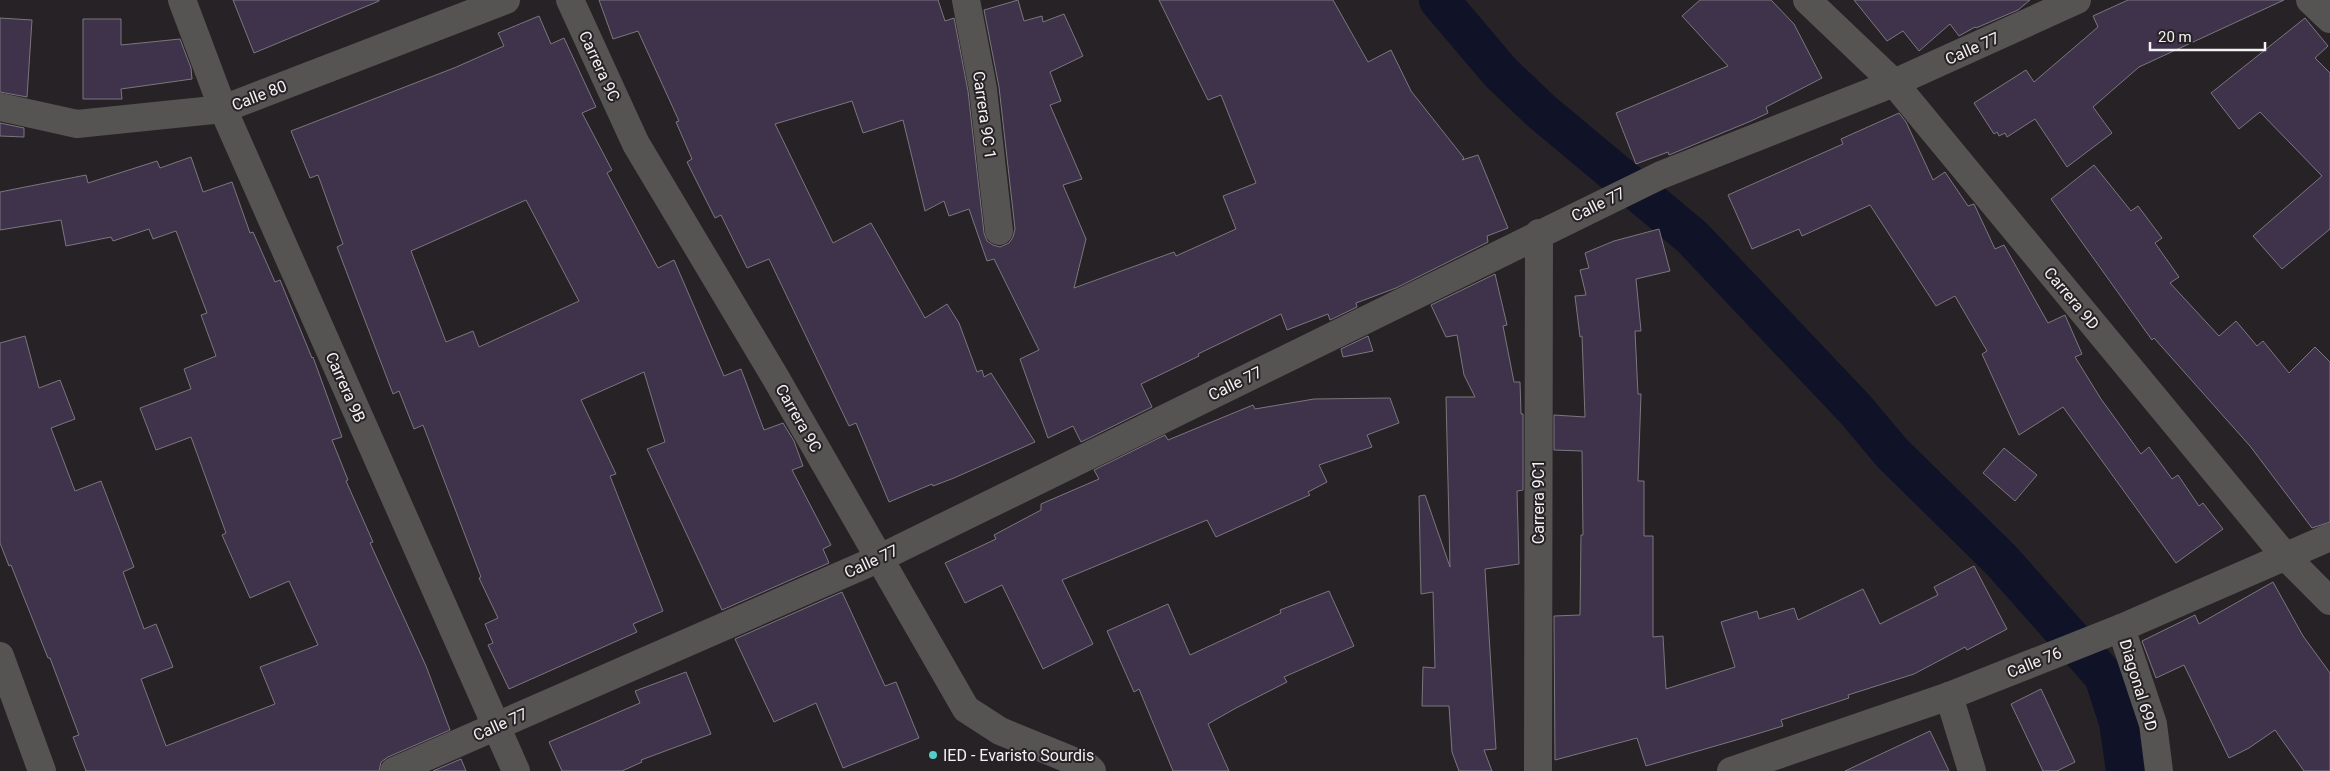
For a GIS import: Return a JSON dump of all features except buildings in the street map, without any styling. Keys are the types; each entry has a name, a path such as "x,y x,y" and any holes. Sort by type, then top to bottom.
{"street":[{"name":"Carrera 9B","path":"182,0 223,109 516,771"},
{"name":"Calle 80","path":"0,107 77,124 223,109 506,0"},
{"name":"Carrera 9C","path":"570,0 636,144 774,375 966,709 1000,731 1088,767 1092,771"},
{"name":"Carrera 9C 1","path":"966,0 983,89 999,231"},
{"name":"Carrera 9D","path":"1808,0 1894,83 2285,556 2330,601"},
{"name":"Calle 77","path":"394,771 878,558 1618,194 1661,175 1894,83 2077,0"},
{"path":"2310,0 2330,19"},
{"name":"Carrera 9C1","path":"1538,771 1539,234"},
{"name":"Calle 76","path":"1731,771 1949,696 2110,632 2330,536"},
{"name":"Diagonal 69D","path":"2110,632 2154,724 2159,771"},
{"path":"0,656 42,771"},
{"path":"1949,696 1972,771"}],"waterway":[{"path":"1439,0 1501,73 1541,111 1692,237 1855,409 1892,453 2001,560 2104,676 2119,722 2126,771"}],"place":[{"name":"IED - Evaristo Sourdis","path":"933,755"}]}
